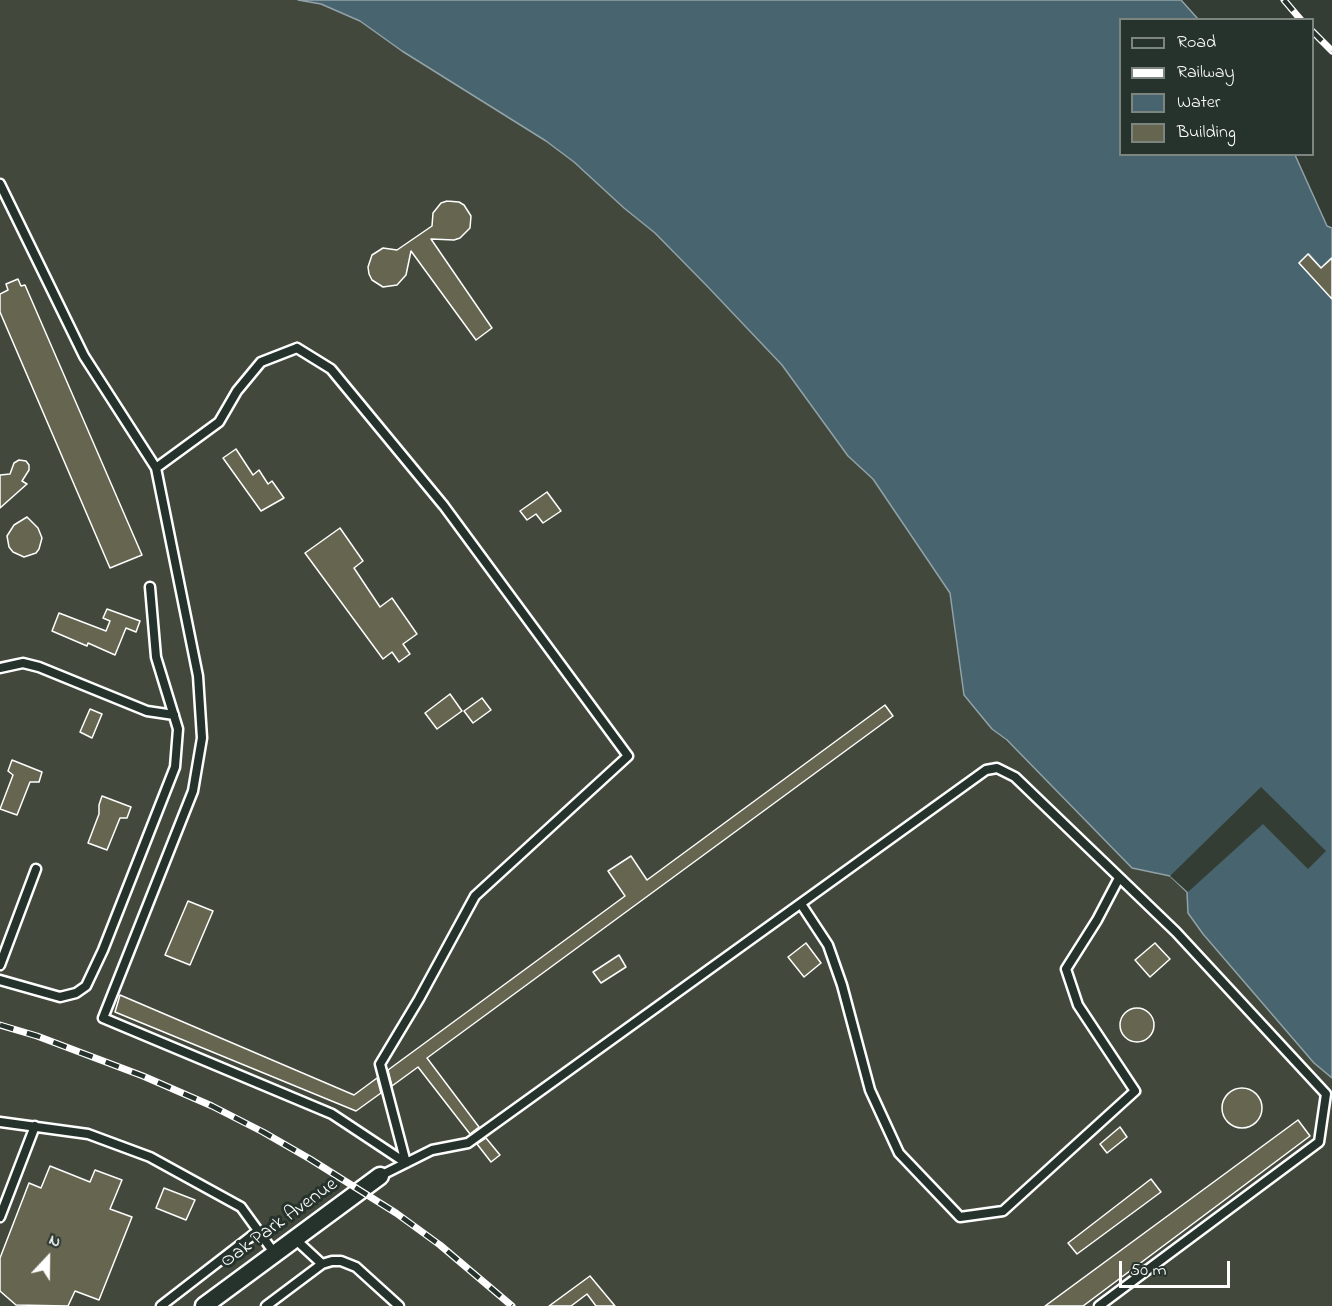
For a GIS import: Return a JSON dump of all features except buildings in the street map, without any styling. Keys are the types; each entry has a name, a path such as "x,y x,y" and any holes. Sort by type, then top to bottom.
{"street":[{"name":"Oak Park Avenue","path":"204,1306 380,1176"}],"lane":[{"path":"0,184 84,356 156,468 198,676 202,738 193,791 103,1018 332,1114 406,1163"},
{"path":"156,468 219,422 237,391 261,362 297,348 331,369 444,506 628,756 475,896 419,999 380,1064 406,1163"},
{"path":"0,980 60,997 76,993 86,986 103,950 175,767 178,729 156,657 150,587"},
{"path":"0,668 23,663 39,667 147,711 174,715"},
{"path":"380,1176 432,1150 468,1143 986,770 997,768 1015,777 1176,932 1326,1094 1319,1142 1099,1306"},
{"path":"0,965 36,868"},
{"path":"801,904 828,945 842,985 870,1090 899,1153 960,1217 1003,1210 1135,1091 1078,1005 1066,969 1097,920 1119,878"},
{"path":"0,1122 88,1134 150,1157 241,1207 275,1254"},
{"path":"0,1216 35,1126"},
{"path":"161,1306 258,1231"},
{"path":"295,1239 322,1264"},
{"path":"266,1306 322,1264 332,1261 341,1261 356,1267 399,1306"}],"shaded area":[{"path":"0,0 298,0 321,4 360,21 402,51 546,141 574,162 655,233 782,365 848,456 873,479 950,593 964,696 992,729 1158,875 1170,876 1188,892 1187,908 1203,934 1314,1062 1332,1078 1332,1306 0,1306"}],"water":[{"path":"298,0 1181,0 1197,18 1119,18 1119,156 1295,156 1327,226 1332,228 1332,257 1321,268 1309,254 1299,263 1332,297 1332,1078 1314,1063 1203,934 1188,913 1187,892 1170,876 1132,868 1007,740 992,729 964,695 950,593 873,479 848,456 782,365 655,233 574,162 546,141 402,51 360,21 321,4"}],"pier":[{"path":"1261,787 1326,851 1308,869 1263,824 1188,892 1170,876"}],"railway":[{"path":"1284,0 1299,18"},
{"path":"1314,33 1332,51"},
{"path":"0,1025 37,1036 143,1076 212,1106 263,1132 396,1213 440,1245 512,1306"}]}
